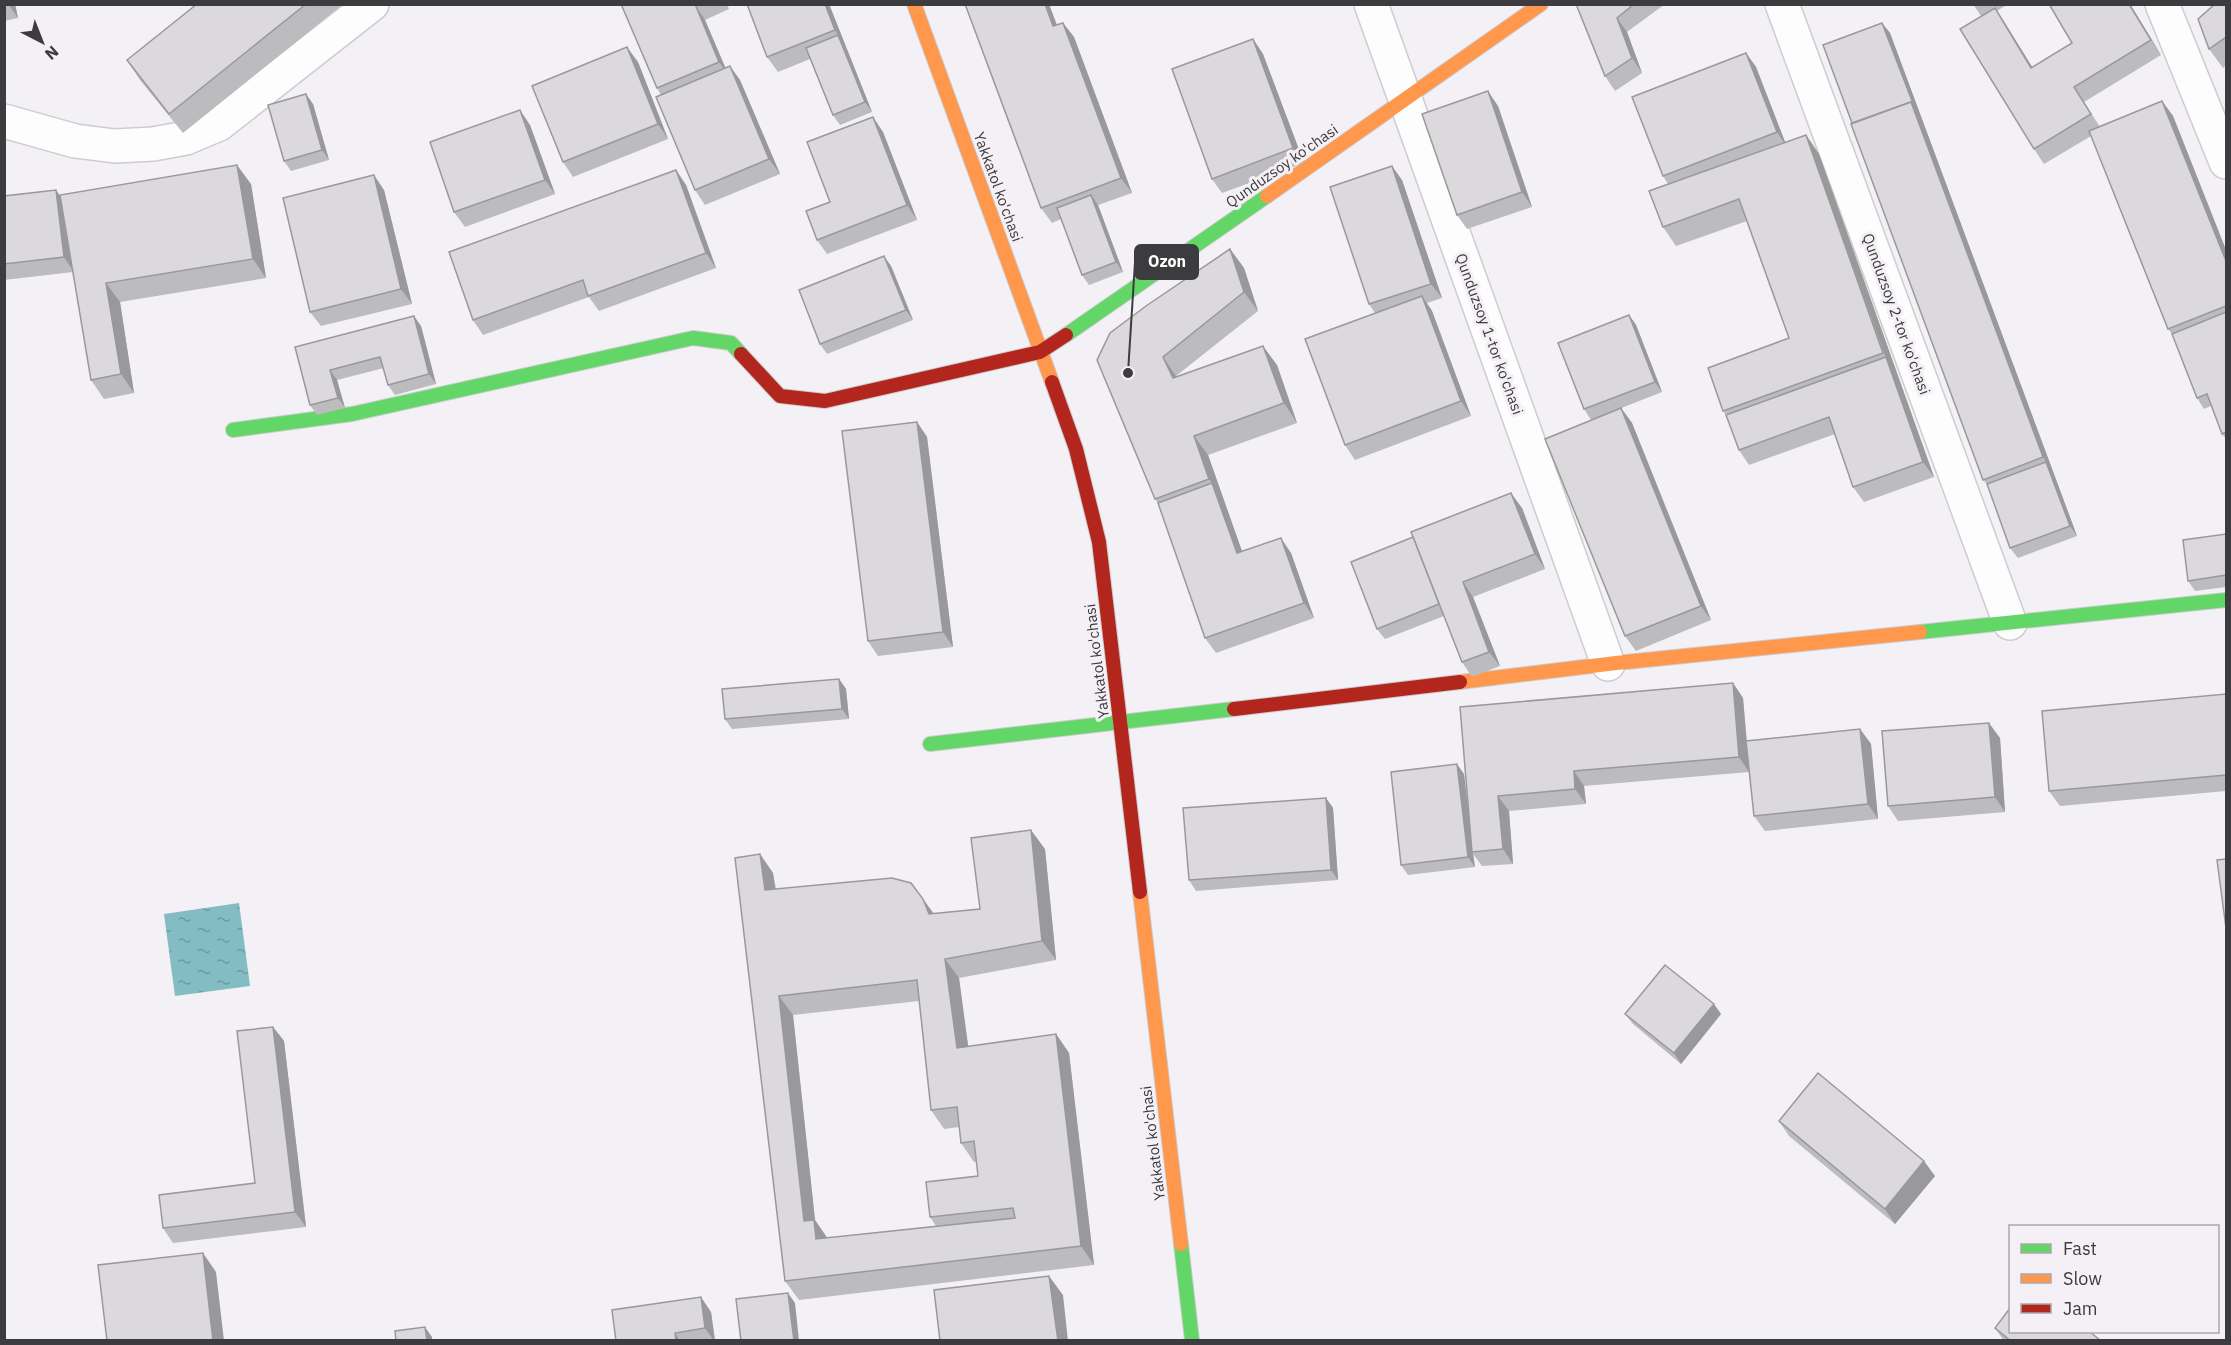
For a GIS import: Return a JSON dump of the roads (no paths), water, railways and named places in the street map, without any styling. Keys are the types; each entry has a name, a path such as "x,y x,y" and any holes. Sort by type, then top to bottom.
{"street":[{"path":"4,121 75,141 115,146 153,144 186,138 219,124 372,4"},
{"name":"Yakkatol ko'chasi","path":"914,4 1076,449 1100,542 1192,1341"},
{"name":"Qunduzsoy 1-tor ko'chasi","path":"1371,4 1608,664"},
{"name":"Qunduzsoy ko'chasi","path":"1040,352 1108,307 1541,4"},
{"name":"Qunduzsoy 2-tor ko'chasi","path":"1782,4 2010,623"},
{"path":"2163,4 2226,162"},
{"path":"233,430 352,414 693,338 731,344 780,396 825,401 1040,352"},
{"path":"930,744 1608,664 2226,600"}],"water":[{"path":"239,903 250,986 175,996 164,914"}],"place":[{"name":"Ozon","path":"1128,373"}]}
